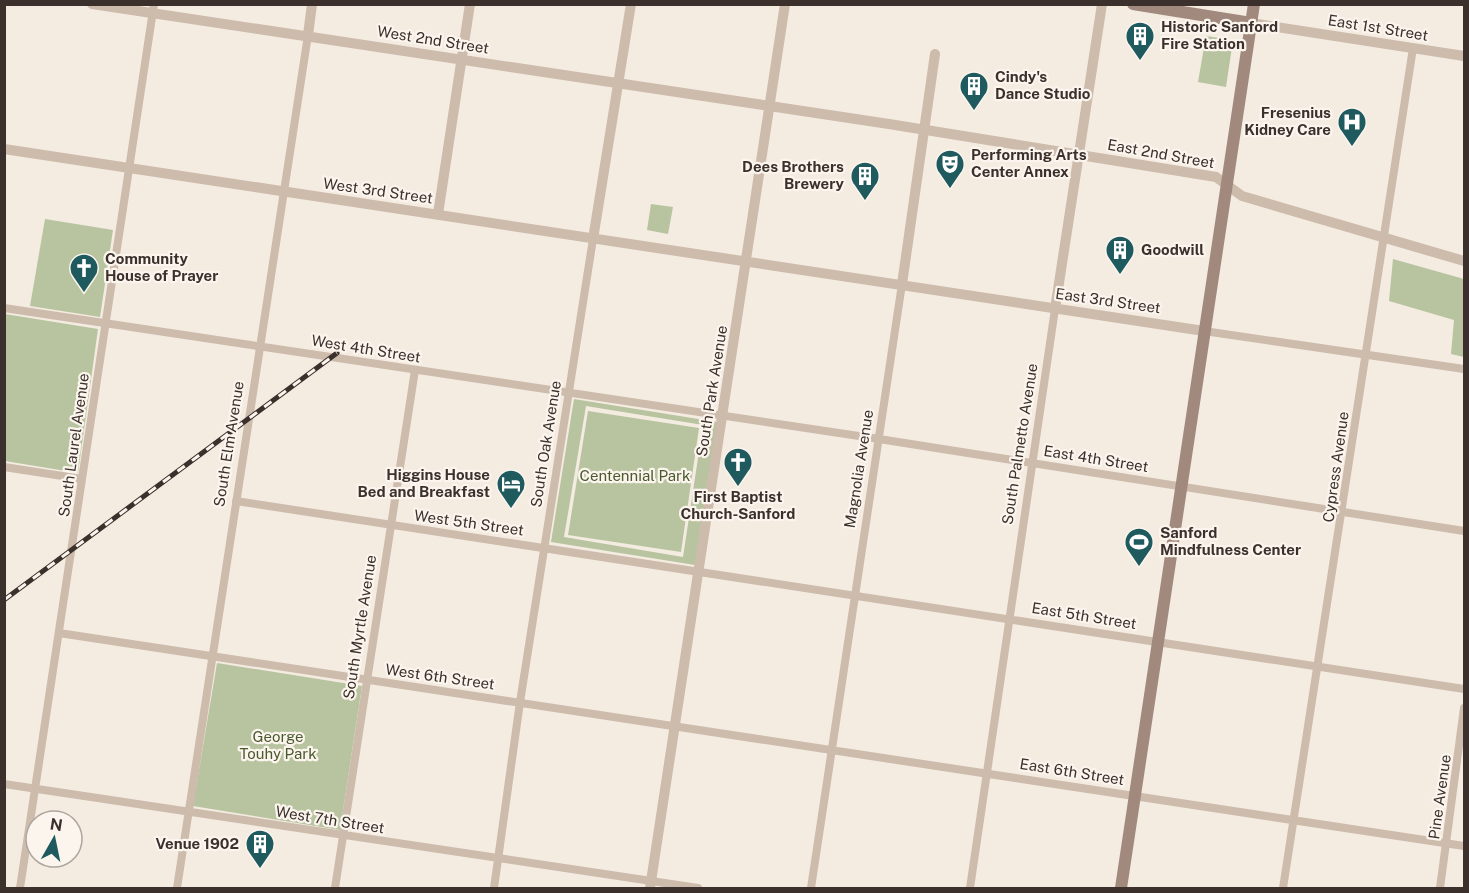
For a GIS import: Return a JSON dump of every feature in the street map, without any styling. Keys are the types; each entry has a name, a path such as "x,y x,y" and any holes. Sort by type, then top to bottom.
{"main road":[{"path":"1133,4 1251,23"},
{"path":"1121,888 1254,4"}],"street":[{"name":"West 2nd Street","path":"92,4 153,9 461,60 770,107"},
{"name":"South Elm Avenue","path":"177,888 312,4"},
{"path":"438,214 470,4"},
{"name":"South Oak Avenue","path":"494,888 520,702 631,4"},
{"name":"South Park Avenue","path":"651,885 786,4"},
{"name":"South Palmetto Avenue","path":"970,888 1008,618 1102,4"},
{"name":"South Laurel Avenue","path":"20,888 153,9"},
{"name":"East 1st Street","path":"1251,23 1464,56"},
{"name":"Cypress Avenue","path":"1283,888 1413,48"},
{"name":"Magnolia Avenue","path":"811,888 834,750 854,594 935,54"},
{"name":"East 2nd Street","path":"770,107 1216,177 1242,196 1464,261"},
{"name":"West 3rd Street","path":"4,149 747,262"},
{"name":"East 3rd Street","path":"747,262 1464,369"},
{"name":"West 4th Street","path":"4,308 723,417"},
{"name":"South Myrtle Avenue","path":"335,888 415,370"},
{"name":"East 4th Street","path":"723,417 879,439 1464,531"},
{"path":"4,467 82,479"},
{"name":"West 5th Street","path":"236,501 699,571"},
{"name":"East 5th Street","path":"699,571 1464,689"},
{"name":"West 6th Street","path":"60,633 675,727"},
{"name":"Pine Avenue","path":"1440,888 1464,708"},
{"name":"East 6th Street","path":"675,727 1464,846"},
{"name":"West 7th Street","path":"4,784 343,837 499,858 651,885 698,888"}],"green space":[{"path":"1206,36 1233,40 1226,87 1198,82"},
{"path":"651,204 673,207 668,234 647,230"},
{"path":"45,219 113,230 100,317 30,306"},
{"path":"1393,259 1464,279 1464,357 1451,354 1454,320 1389,301"},
{"path":"5,314 98,329 78,473 5,461"},
{"path":"574,399 717,422 695,565 551,542","holes":["586,406 703,425 683,557 564,537"]},
{"name":"Centennial Park","path":"588,411 699,428 681,552 568,535"},
{"name":"George Touhy Park","path":"217,663 362,686 340,830 193,806"}],"railway":[{"path":"4,600 337,353"}],"place":[{"name":"Historic Sanford Fire Station","path":"1140,62"},
{"name":"Cindy's Dance Studio","path":"974,112"},
{"name":"Fresenius Kidney Care","path":"1352,148"},
{"name":"Performing Arts Center Annex","path":"950,190"},
{"name":"Dees Brothers Brewery","path":"865,202"},
{"name":"Goodwill","path":"1120,276"},
{"name":"Community House of Prayer","path":"84,294"},
{"name":"First Baptist Church-Sanford","path":"738,488"},
{"name":"Higgins House Bed and Breakfast","path":"511,510"},
{"name":"Sanford Mindfulness Center","path":"1139,568"},
{"name":"Venue 1902","path":"260,870"}]}
